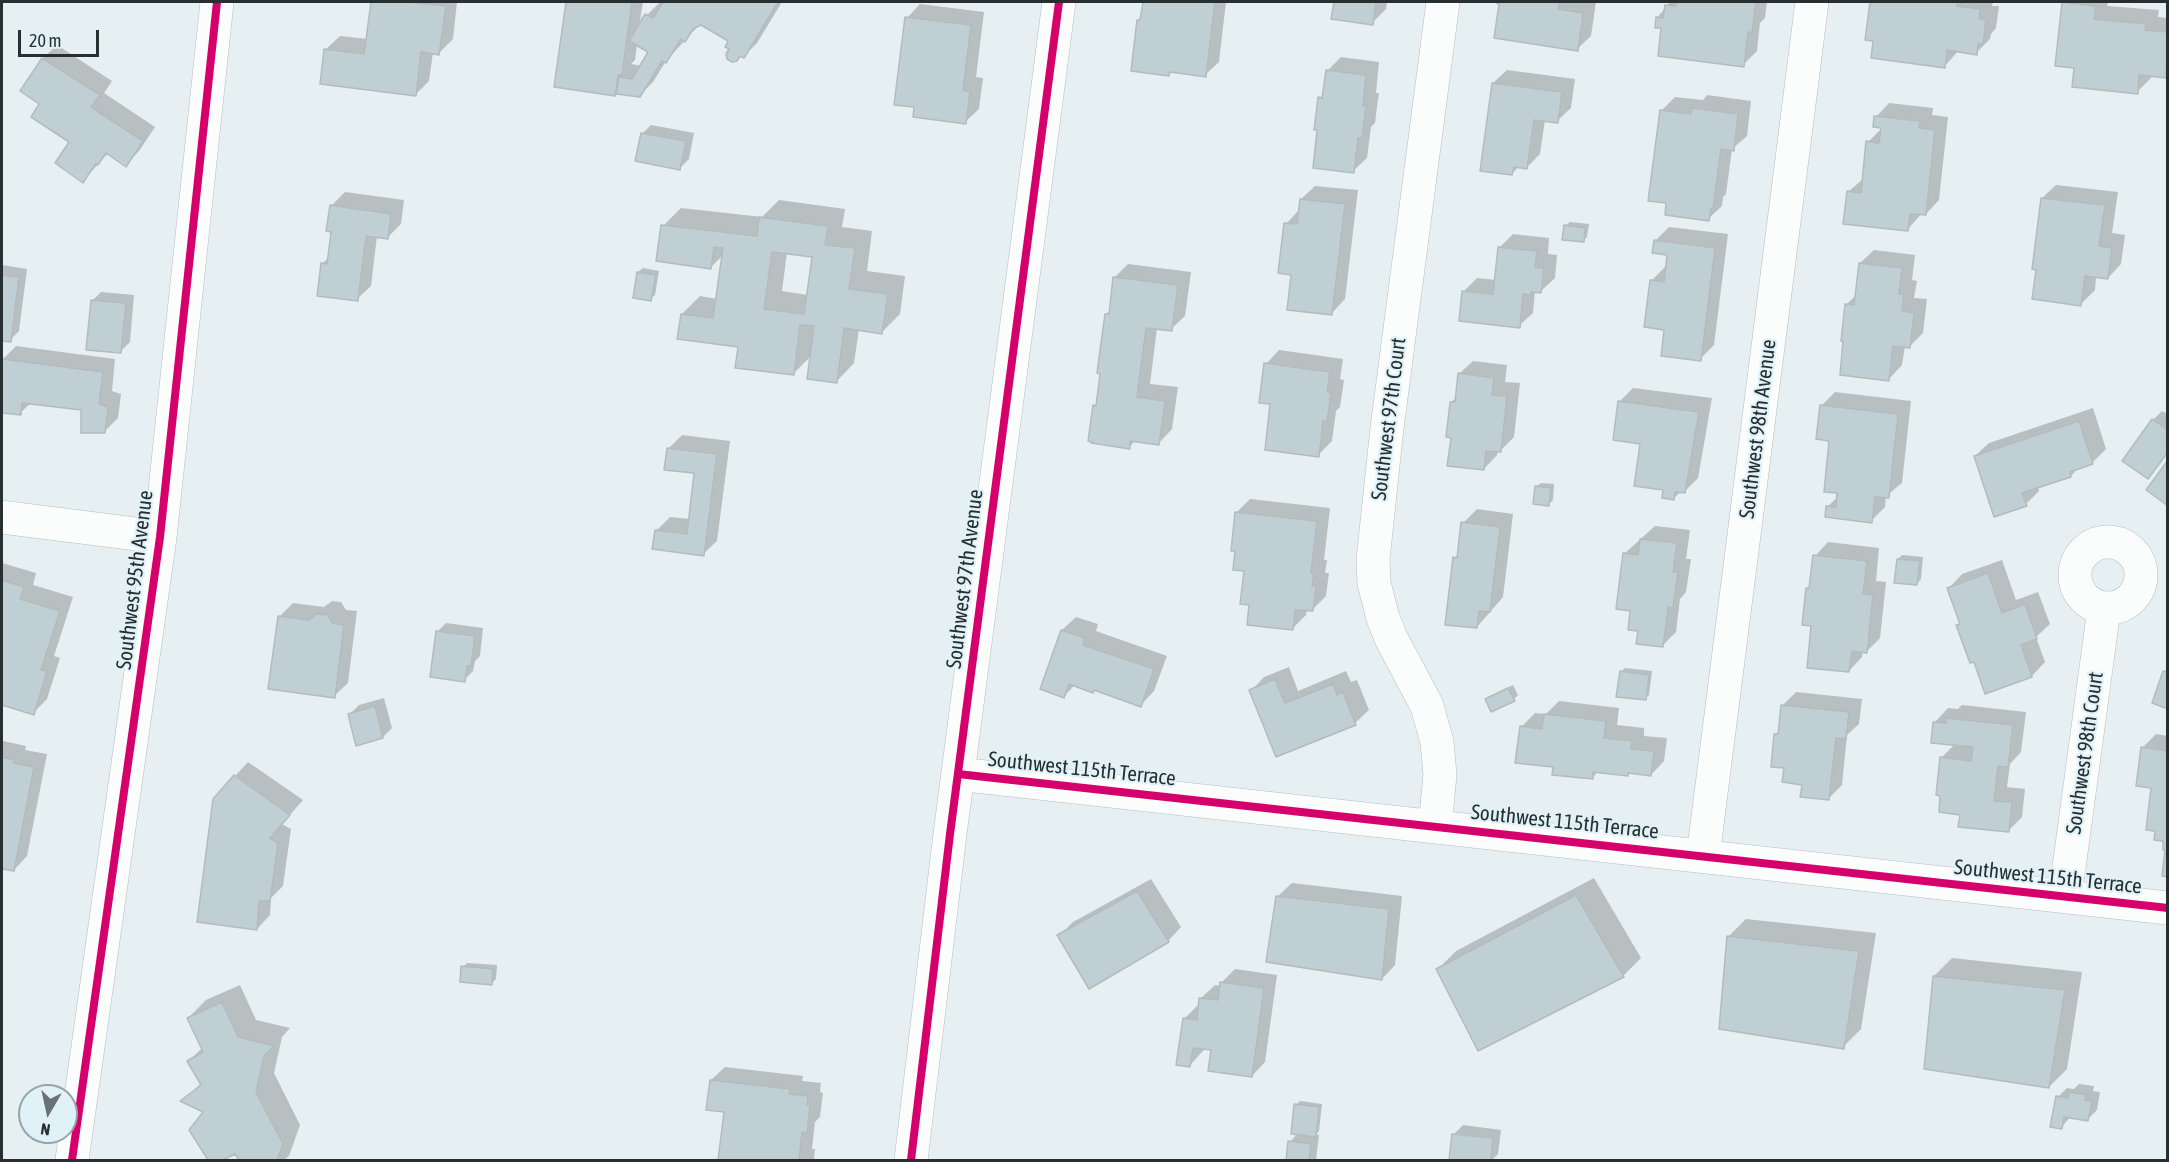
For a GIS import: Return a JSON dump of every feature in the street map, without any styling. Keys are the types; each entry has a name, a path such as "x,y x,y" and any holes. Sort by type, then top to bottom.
{"street":[{"name":"Southwest 95th Avenue","path":"72,1161 160,537 217,2"},
{"name":"Southwest 97th Avenue","path":"910,1161 1059,2"},
{"name":"Southwest 97th Court","path":"1435,826 1440,775 1437,742 1427,706 1383,618 1375,589 1373,559 1387,428 1443,2"},
{"name":"Southwest 98th Avenue","path":"1703,856 1812,2"},
{"path":"2,517 160,537"},
{"name":"Southwest 98th Court","path":"2066,897 2104,609"},
{"name":"Southwest 115th Terrace","path":"958,774 2168,909"}],"building":[{"path":"371,2 410,2 446,6 439,55 421,52 416,96 320,84 324,49 364,54"},
{"path":"566,2 632,2 622,75 618,75 615,96 554,87"},
{"path":"663,2 778,2 744,58 740,56 737,61 732,62 727,59 726,54 729,49 725,47 728,41 701,25 693,29 685,42 681,39 666,63 662,61 640,97 616,94 619,77 632,79 648,52 629,41 645,14 653,18"},
{"path":"1143,2 1215,2 1206,77 1170,72 1169,76 1131,71 1137,20 1140,20"},
{"path":"1334,2 1376,2 1373,25 1331,19"},
{"path":"1496,2 1560,2 1558,9 1583,13 1578,51 1494,38 1499,4"},
{"path":"1676,2 1756,2 1752,33 1748,32 1744,67 1658,56 1661,28 1655,28 1656,17 1663,18 1665,5 1676,6"},
{"path":"1870,2 1957,2 1957,6 1980,9 1979,19 1986,20 1983,44 1978,43 1977,55 1947,50 1945,68 1871,58 1873,41 1865,40"},
{"path":"2062,2 2096,6 2094,19 2146,24 2145,30 2168,32 2166,78 2139,75 2138,94 2072,87 2074,68 2055,66"},
{"path":"905,17 971,25 963,90 970,92 966,124 913,117 914,107 894,105"},
{"path":"42,58 100,95 91,107 143,141 126,167 106,153 98,165 96,163 83,183 55,163 69,142 31,117 39,104 20,91"},
{"path":"1326,70 1366,75 1363,106 1366,106 1362,138 1358,138 1354,173 1313,168 1318,97 1322,98"},
{"path":"1492,83 1562,92 1558,123 1534,120 1527,169 1514,167 1512,175 1480,171"},
{"path":"1692,108 1738,114 1734,151 1721,149 1713,209 1711,209 1709,221 1665,215 1666,203 1648,201 1660,110 1691,114"},
{"path":"1874,116 1920,121 1919,128 1935,130 1926,215 1910,214 1908,231 1843,224 1847,191 1861,193 1866,141 1879,143 1881,128 1873,127"},
{"path":"641,133 686,141 680,170 635,161"},
{"path":"2041,198 2105,205 2099,246 2112,248 2108,279 2085,276 2081,306 2032,299 2036,270 2032,269"},
{"path":"1300,199 1345,204 1332,315 1287,310 1291,275 1278,273 1284,223 1297,224"},
{"path":"330,205 391,214 388,239 366,236 358,301 317,296 321,263 327,264 331,232 326,231"},
{"path":"759,217 828,226 825,245 855,248 849,289 888,294 882,334 844,328 837,383 807,379 814,326 800,325 794,375 735,368 738,347 677,339 681,314 713,318 723,248 714,247 711,269 656,261 661,225 757,236","holes":["772,252 812,257 804,314 764,309"]},
{"path":"1564,225 1585,228 1584,242 1562,240"},
{"path":"1654,240 1715,248 1701,361 1661,356 1664,330 1644,327 1650,280 1664,282 1667,255 1652,253"},
{"path":"1498,247 1537,251 1535,267 1544,268 1541,293 1523,294 1520,328 1459,321 1462,291 1493,294"},
{"path":"1859,263 1902,268 1899,294 1904,294 1902,311 1914,313 1910,348 1893,346 1889,381 1840,375 1845,304 1854,305"},
{"path":"637,272 656,275 651,301 633,298"},
{"path":"2,275 19,277 11,342 2,341"},
{"path":"1113,277 1178,285 1172,331 1146,328 1137,397 1165,401 1159,445 1130,441 1130,449 1088,441 1093,405 1096,406 1100,350 1105,314 1109,314"},
{"path":"91,300 126,303 121,353 86,350"},
{"path":"2,359 103,372 99,404 108,407 105,433 81,433 81,410 22,403 21,415 2,413"},
{"path":"1264,363 1330,372 1327,392 1331,393 1327,422 1323,421 1319,457 1265,450 1270,404 1259,403"},
{"path":"1458,373 1494,378 1492,395 1507,396 1501,452 1486,451 1484,470 1447,466 1451,438 1446,437 1450,402 1455,402"},
{"path":"1618,401 1699,412 1685,493 1675,492 1674,500 1662,498 1663,490 1634,486 1640,444 1613,440"},
{"path":"1820,405 1898,414 1889,498 1875,497 1872,523 1825,517 1826,506 1836,507 1837,493 1824,492 1829,441 1816,439"},
{"path":"2152,419 2168,430 2168,452 2148,479 2122,461"},
{"path":"2079,421 2093,464 2070,472 2071,477 2022,493 2027,506 1994,517 1974,456"},
{"path":"667,448 717,454 704,556 652,549 655,530 687,534 694,473 664,470"},
{"path":"2168,460 2168,506 2146,490"},
{"path":"1535,486 1551,488 1549,506 1533,504"},
{"path":"1235,512 1317,521 1311,573 1314,574 1312,586 1316,586 1313,611 1295,610 1293,630 1247,625 1249,605 1240,604 1244,571 1233,570 1235,551 1231,551"},
{"path":"1461,522 1500,527 1490,612 1479,611 1477,628 1445,625 1453,557 1457,558"},
{"path":"1640,539 1677,543 1673,572 1678,572 1673,608 1668,607 1663,647 1636,644 1638,631 1628,630 1630,611 1616,609 1623,553 1638,555"},
{"path":"1813,555 1867,561 1863,594 1873,595 1867,653 1852,651 1849,672 1807,668 1811,626 1802,625"},
{"path":"1897,559 1920,561 1917,585 1894,583"},
{"path":"1988,573 2002,613 2025,604 2037,639 2021,645 2032,677 1985,694 1974,662 1970,663 1956,625 1960,624 1947,588"},
{"path":"2,580 24,587 20,599 60,611 41,670 47,671 34,715 2,705"},
{"path":"317,614 328,615 332,623 344,625 335,698 268,689 278,616 309,620"},
{"path":"1061,630 1085,638 1083,645 1154,669 1141,707 1094,690 1093,693 1069,684 1064,698 1040,689"},
{"path":"436,631 475,636 471,666 467,666 465,682 430,677"},
{"path":"1620,671 1649,675 1646,700 1616,697"},
{"path":"2163,671 2168,672 2168,709 2152,703"},
{"path":"1275,679 1285,703 1333,684 1337,695 1343,692 1356,725 1276,757 1249,690"},
{"path":"1508,688 1515,701 1491,712 1485,699"},
{"path":"1781,705 1849,712 1846,739 1836,738 1829,800 1800,797 1802,785 1782,782 1784,768 1771,767 1774,734 1778,734"},
{"path":"375,706 383,738 356,746 348,714"},
{"path":"1544,714 1606,721 1604,738 1632,741 1631,749 1654,751 1651,776 1593,772 1593,779 1552,775 1553,767 1515,763 1520,726 1542,729"},
{"path":"1947,718 2013,725 2008,767 1998,766 1994,801 2012,802 2009,832 1958,827 1960,815 1939,812 1940,796 1936,795 1940,757 1971,761 1973,747 1931,743 1933,722 1946,723"},
{"path":"2141,747 2168,751 2168,877 2162,876 2165,850 2163,850 2163,841 2154,840 2155,831 2146,830 2151,788 2136,786"},
{"path":"2,757 14,760 13,763 34,767 14,871 2,869"},
{"path":"234,775 290,815 270,838 278,843 270,901 259,901 257,930 197,922 213,799"},
{"path":"1137,891 1169,942 1089,989 1057,935"},
{"path":"1576,895 1624,977 1478,1051 1436,969"},
{"path":"1276,896 1389,909 1382,980 1266,962"},
{"path":"1727,936 1859,951 1844,1049 1719,1029"},
{"path":"461,966 493,969 492,985 460,982"},
{"path":"1933,976 2065,990 2049,1088 1924,1069"},
{"path":"1220,982 1264,988 1252,1077 1208,1071 1211,1050 1193,1048 1190,1067 1176,1065 1183,1018 1197,1020 1199,998 1218,1000"},
{"path":"222,1002 238,1037 274,1046 264,1056 256,1092 283,1144 277,1160 237,1160 235,1154 223,1160 208,1160 189,1130 203,1112 180,1101 201,1085 187,1061 203,1052 187,1018"},
{"path":"710,1080 790,1089 789,1094 808,1096 807,1105 810,1106 807,1133 802,1132 799,1160 718,1160 724,1112 706,1110"},
{"path":"2069,1092 2086,1095 2085,1100 2092,1101 2088,1121 2064,1117 2062,1129 2050,1127 2056,1096 2068,1098"},
{"path":"1294,1104 1319,1107 1316,1137 1291,1134"},
{"path":"1452,1134 1493,1138 1491,1160 1449,1160"},
{"path":"1288,1141 1311,1144 1309,1160 1286,1160"}],"cycle path":[{"path":"72,1160 160,537 217,2"},
{"path":"911,1160 950,834 1059,2"},
{"path":"958,774 2168,908"}]}
